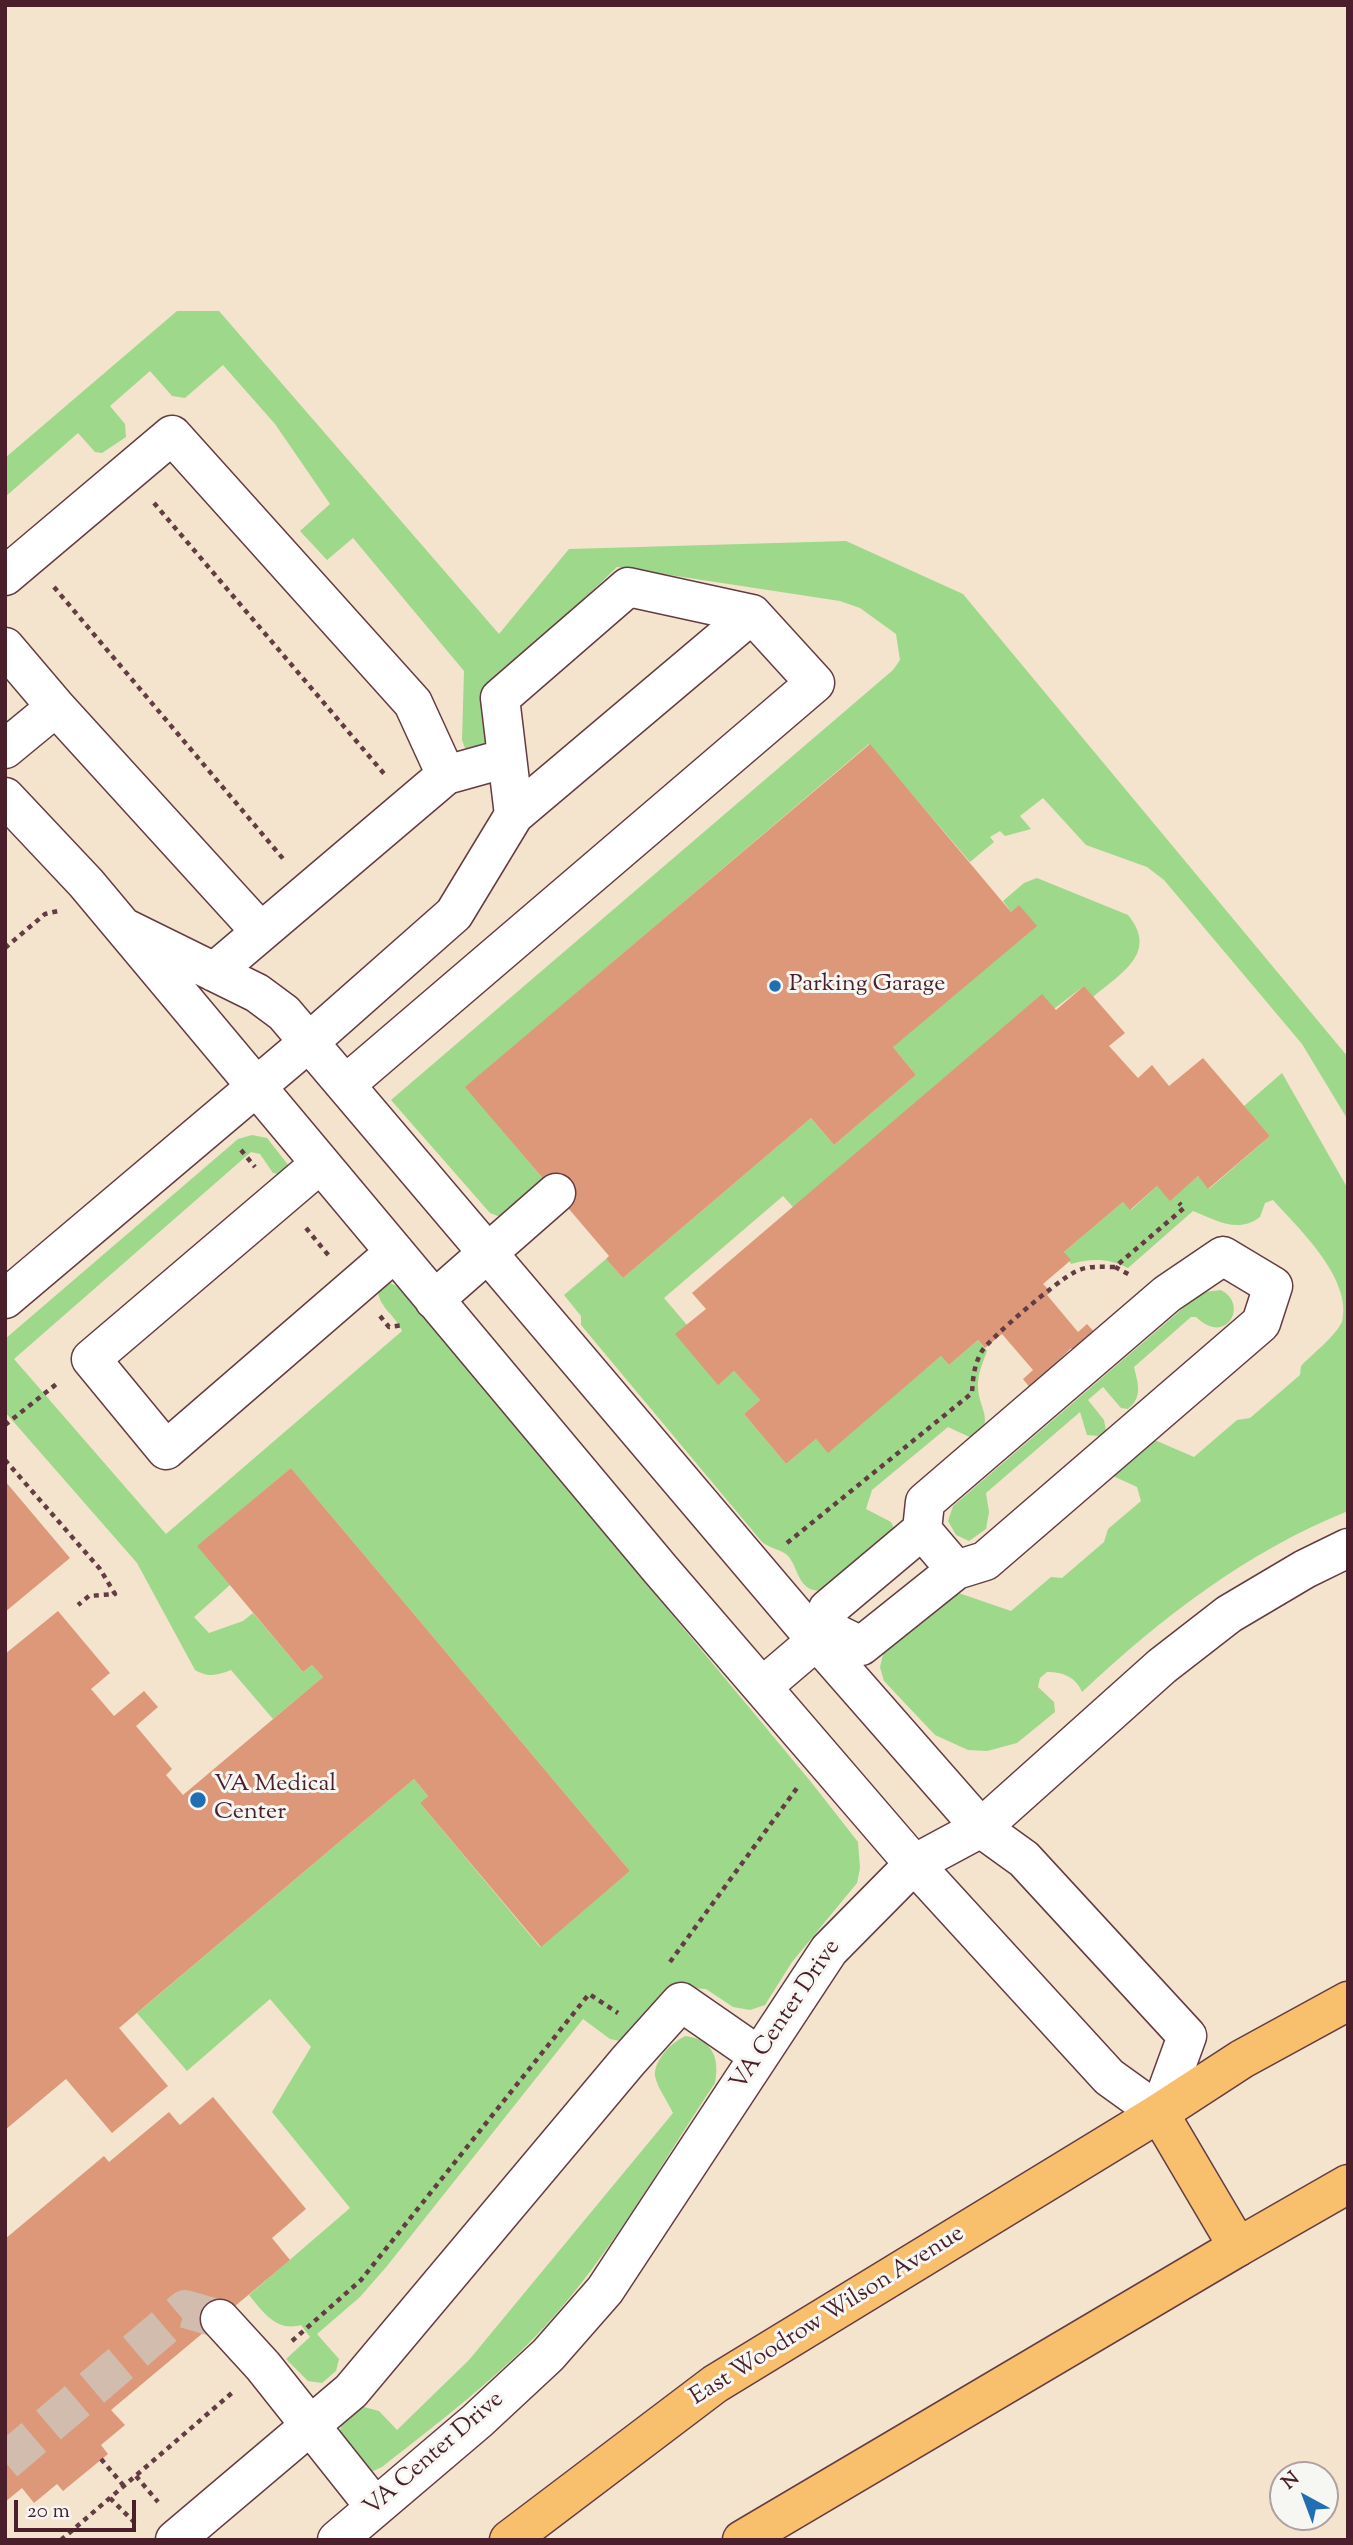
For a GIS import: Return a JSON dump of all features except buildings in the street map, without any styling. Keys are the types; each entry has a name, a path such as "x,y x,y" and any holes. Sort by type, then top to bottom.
{"main road":[{"name":"East Woodrow Wilson Avenue","path":"509,2540 715,2385 1159,2113 1242,2059 1348,2001"},
{"path":"1159,2113 1238,2247"},
{"path":"743,2540 1348,2184"}],"street":[{"path":"5,576 172,435 413,703 446,775"},
{"path":"345,1085 815,683 752,614 628,587 500,698 514,815"},
{"path":"5,1299 309,1042 454,914 514,815 752,614"},
{"path":"5,648 261,932"},
{"path":"5,748 56,707"},
{"path":"214,972 446,775 507,758"},
{"path":"5,797 123,927 395,1252 423,1312 762,1686 914,1864 1109,2077 1159,2113 1187,2036 1024,1859 981,1828 823,1636 488,1253 284,1013 257,993 123,927"},
{"path":"320,1164 91,1359 166,1450 395,1252"},
{"path":"423,1312 556,1193"},
{"path":"762,1686 823,1636 828,1609 922,1530 925,1502 1167,1294 1223,1256 1273,1286 1261,1322 985,1561 956,1570 861,1646 823,1636"},
{"path":"922,1530 956,1570"},
{"name":"VA Center Drive","path":"337,2540 477,2421 548,2355 605,2290 828,1950 914,1864 981,1828 1162,1666 1220,1621 1305,1569 1348,1548"},
{"path":"160,2527 309,2427 351,2391 628,2061 681,2002 759,2056"},
{"path":"220,2319 263,2367 375,2507"}],"path":[{"path":"151,500 390,782"},
{"path":"51,584 290,867"},
{"path":"5,948 45,914 64,910"},
{"path":"216,1119 389,1327 423,1312"},
{"path":"778,1549 972,1393 974,1367 984,1348 1047,1293 1073,1272 1089,1267 1115,1267 1184,1208 1179,1203"},
{"path":"5,1425 91,1359"},
{"path":"5,1460 100,1569 114,1594 89,1595 78,1605"},
{"path":"667,1965 804,1780"},
{"path":"61,2540 361,2280 589,1994 627,2020 628,2061"},
{"path":"101,2459 124,2486"},
{"path":"110,2497 135,2525 160,2527 160,2505 136,2476"}],"green space":[{"path":"177,311 219,311 499,634 569,549 846,541 963,594 1348,1057 1348,1120 1302,1044 1164,880 1147,867 1086,845 1043,798 1020,816 1031,829 1005,836 1000,831 990,837 994,842 970,862 869,744 466,1087 550,1187 503,1218 490,1213 391,1100 893,670 900,660 896,634 860,608 840,601 617,567 490,689 490,742 473,753 465,748 462,740 464,671 353,538 327,560 300,531 330,504 275,424 223,365 185,398 172,396 150,371 110,406 125,424 126,437 102,453 95,452 78,433 5,497 5,458"},
{"path":"1037,878 1128,915 1137,928 1140,940 1138,951 1125,971 1093,997 1084,986 793,1207 783,1196 664,1298 687,1325 718,1384 734,1371 760,1400 744,1414 786,1464 816,1439 828,1452 941,1356 949,1365 978,1340 987,1351 978,1385 985,1419 982,1432 976,1440 948,1427 872,1490 866,1509 891,1522 894,1528 889,1536 825,1590 809,1588 787,1555 762,1542 581,1325 581,1316 564,1295 606,1259 623,1278 811,1118 834,1145 916,1075 893,1047 1019,905 1011,912 1003,901 1024,883"},
{"path":"1282,1073 1348,1189 1348,1511 1275,1546 1206,1589 1143,1638 1082,1692 1068,1676 1047,1672 1040,1678 1038,1687 1054,1702 1055,1712 1017,1743 987,1751 968,1750 935,1735 884,1681 880,1667 884,1650 950,1590 1011,1611 1051,1577 1062,1578 1104,1542 1108,1529 1141,1501 1137,1487 1113,1476 1150,1438 1194,1457 1237,1420 1250,1418 1300,1375 1301,1366 1329,1340 1342,1322 1340,1289 1332,1272 1309,1240 1273,1200 1265,1203 1260,1217 1243,1224 1227,1224 1193,1211 1128,1268 1100,1260 1071,1264 1064,1252 1123,1202 1131,1210 1157,1186 1170,1200 1198,1176 1209,1189 1270,1136 1244,1106"},
{"path":"252,1135 267,1138 289,1166 278,1174 273,1173 260,1154 251,1152 14,1359 166,1534 402,1331 382,1303 378,1292 383,1285 390,1283 401,1288 811,1782 858,1842 860,1868 857,1883 792,1962 765,2005 750,2010 733,2007 706,1989 689,1988 620,2041 610,2039 583,2019 387,2266 360,2297 317,2334 339,2359 336,2371 322,2383 308,2381 286,2359 310,2337 301,2325 284,2326 277,2323 265,2314 249,2295 350,2208 272,2112 311,2047 270,1999 187,2071 137,2013 414,1779 428,1796 420,1803 540,1947 630,1871 291,1468 198,1546 230,1585 194,1617 209,1633 243,1621 253,1613 303,1672 312,1665 323,1677 273,1719 231,1670 213,1675 195,1670 137,1563 5,1412 5,1339 238,1139"},
{"path":"1221,1290 1229,1296 1233,1304 1234,1313 1231,1320 1217,1327 1191,1317 1134,1367 1138,1395 1128,1409 1121,1408 1103,1387 1088,1400 1104,1420 1106,1431 1099,1436 1087,1435 1080,1412 986,1493 989,1512 986,1529 969,1541 956,1535 948,1521 953,1506 1182,1309 1204,1292"},
{"path":"686,2036 702,2041 712,2051 716,2065 715,2083 593,2268 547,2324 488,2381 382,2467 373,2471 363,2467 339,2435 341,2426 360,2406 379,2411 397,2430 469,2360 673,2113 658,2085 656,2070 665,2052"}],"tunnel":[{"path":"5,2462 185,2309 220,2319"}],"place":[{"name":"Parking Garage","path":"775,986"},
{"name":"VA Medical Center","path":"198,1800"}]}
